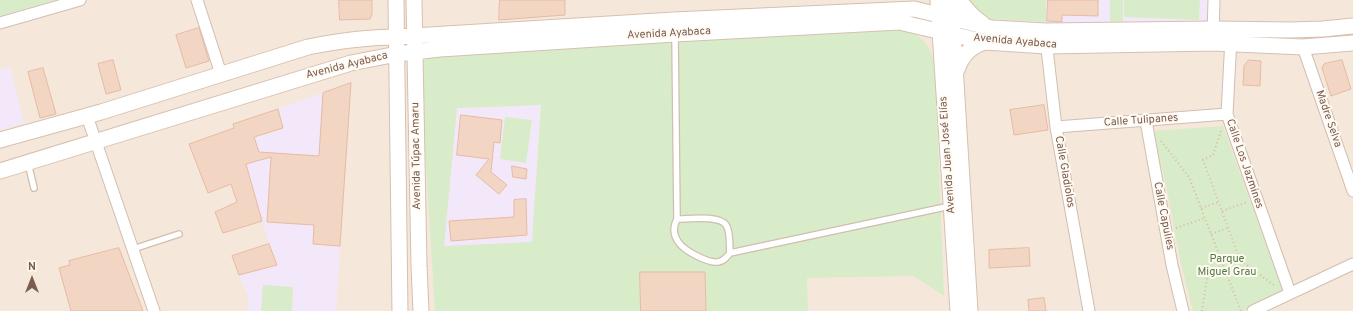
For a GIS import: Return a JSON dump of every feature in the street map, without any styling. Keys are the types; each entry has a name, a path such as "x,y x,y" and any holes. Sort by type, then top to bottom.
{"street":[{"path":"0,23 80,0"},
{"path":"197,0 221,74"},
{"name":"Avenida Túpac Amaru","path":"396,0 400,311"},
{"name":"Avenida Túpac Amaru","path":"414,0 421,311"},
{"name":"Avenida Juan José Elías","path":"952,0 943,11 956,73 970,311"},
{"path":"960,0 973,16 992,28"},
{"path":"1213,36 1214,0"},
{"name":"Avenida Ayabaca","path":"0,171 351,63 397,54 674,27 920,4 992,28 1213,36 1231,44 1303,47 1353,42"},
{"path":"899,22 926,35 938,50 942,63"},
{"name":"Avenida Ayabaca","path":"0,140 87,116 308,47 342,40 373,37 674,27 899,22 985,42 1046,46 1213,36 1231,29 1322,29 1353,26"},
{"name":"Calle Los Jazmines","path":"1231,29 1227,114 1290,293"},
{"name":"Calle Gladiolos","path":"1046,31 1046,46 1056,127 1089,311"},
{"name":"Avenida Juan José Elías","path":"947,33 942,63 958,311"},
{"path":"956,73 959,62 968,50 975,45 985,42"},
{"name":"Madre Selva","path":"1303,47 1353,192"},
{"name":"Calle Tulipanes","path":"1056,127 1227,114"},
{"path":"87,116 154,311"},
{"name":"Calle Capulies","path":"1146,121 1172,265 1183,311"},
{"path":"1253,311 1353,264"},
{"path":"400,267 419,266"}],"lane":[{"path":"674,27 677,219 674,225 676,239 687,251 709,261 719,262 726,259 730,253 729,232 726,225 715,219 677,219"},
{"path":"28,163 34,188"},
{"path":"730,253 952,206"},
{"path":"133,249 179,234"}],"path":[{"path":"1225,133 1223,126 1213,156 1203,160 1240,260 1277,287"},
{"path":"1157,136 1189,176 1241,311"},
{"path":"1222,212 1250,201"},
{"path":"1201,208 1218,202"},
{"path":"1175,229 1205,218"},
{"path":"1211,234 1228,228"},
{"path":"1202,311 1208,271 1224,266"}],"shaded area":[{"path":"0,0 1353,0 1353,311 0,311"},
{"path":"967,0 1209,0 1208,21 1204,26 1050,23 990,19"},
{"path":"10,67 24,123 0,130 0,70"},
{"path":"351,83 336,311 248,311 248,296 239,275 277,265 233,124"},
{"path":"541,105 532,242 444,247 457,108"}],"green space":[{"path":"0,0 55,0 0,16"},
{"path":"967,0 1046,0 1046,22 990,19 983,16"},
{"path":"1110,0 1123,0 1123,23 1110,22"},
{"path":"1124,0 1200,0 1199,20 1124,17"},
{"path":"901,27 914,33 926,44 935,62 944,296 914,276 807,278 808,311 435,311 420,69 423,62 430,55","holes":["541,105 532,242 444,246 457,108"]},
{"path":"505,117 532,120 526,163 500,159"},
{"name":"Parque Miguel Grau","path":"1223,126 1283,292 1243,311 1193,311 1181,264 1167,190 1153,131"},
{"path":"263,285 293,287 292,311 261,311"}],"building":[{"path":"339,0 372,0 372,14 370,19 340,20"},
{"path":"500,0 565,0 565,15 499,20"},
{"path":"1048,0 1098,0 1098,16 1062,15 1062,22 1047,21"},
{"path":"199,28 209,61 186,68 176,35"},
{"path":"113,60 121,90 106,94 98,64"},
{"path":"1249,60 1261,61 1260,86 1243,85 1244,66"},
{"path":"1342,60 1351,89 1331,96 1322,68 1324,64"},
{"path":"43,68 56,114 40,118 28,72"},
{"path":"351,83 340,246 313,244 314,225 267,222 271,157 246,164 262,221 223,233 215,212 237,202 231,184 208,193 189,144 234,128 233,124 278,109 283,128 254,137 259,152 319,156 323,93"},
{"path":"1044,105 1048,130 1014,135 1010,110"},
{"path":"461,115 502,120 500,143 494,142 491,172 507,185 499,194 476,175 489,159 457,155"},
{"path":"512,166 527,169 526,179 513,177"},
{"path":"526,199 527,235 451,241 449,221 514,217 514,200"},
{"path":"269,244 277,265 239,275 232,256"},
{"path":"119,248 143,311 71,311 59,268 70,265 69,261"},
{"path":"1029,248 1030,266 989,268 989,250"},
{"path":"640,272 705,272 706,311 641,311"},
{"path":"1044,298 1046,311 1029,311 1028,300"}]}
